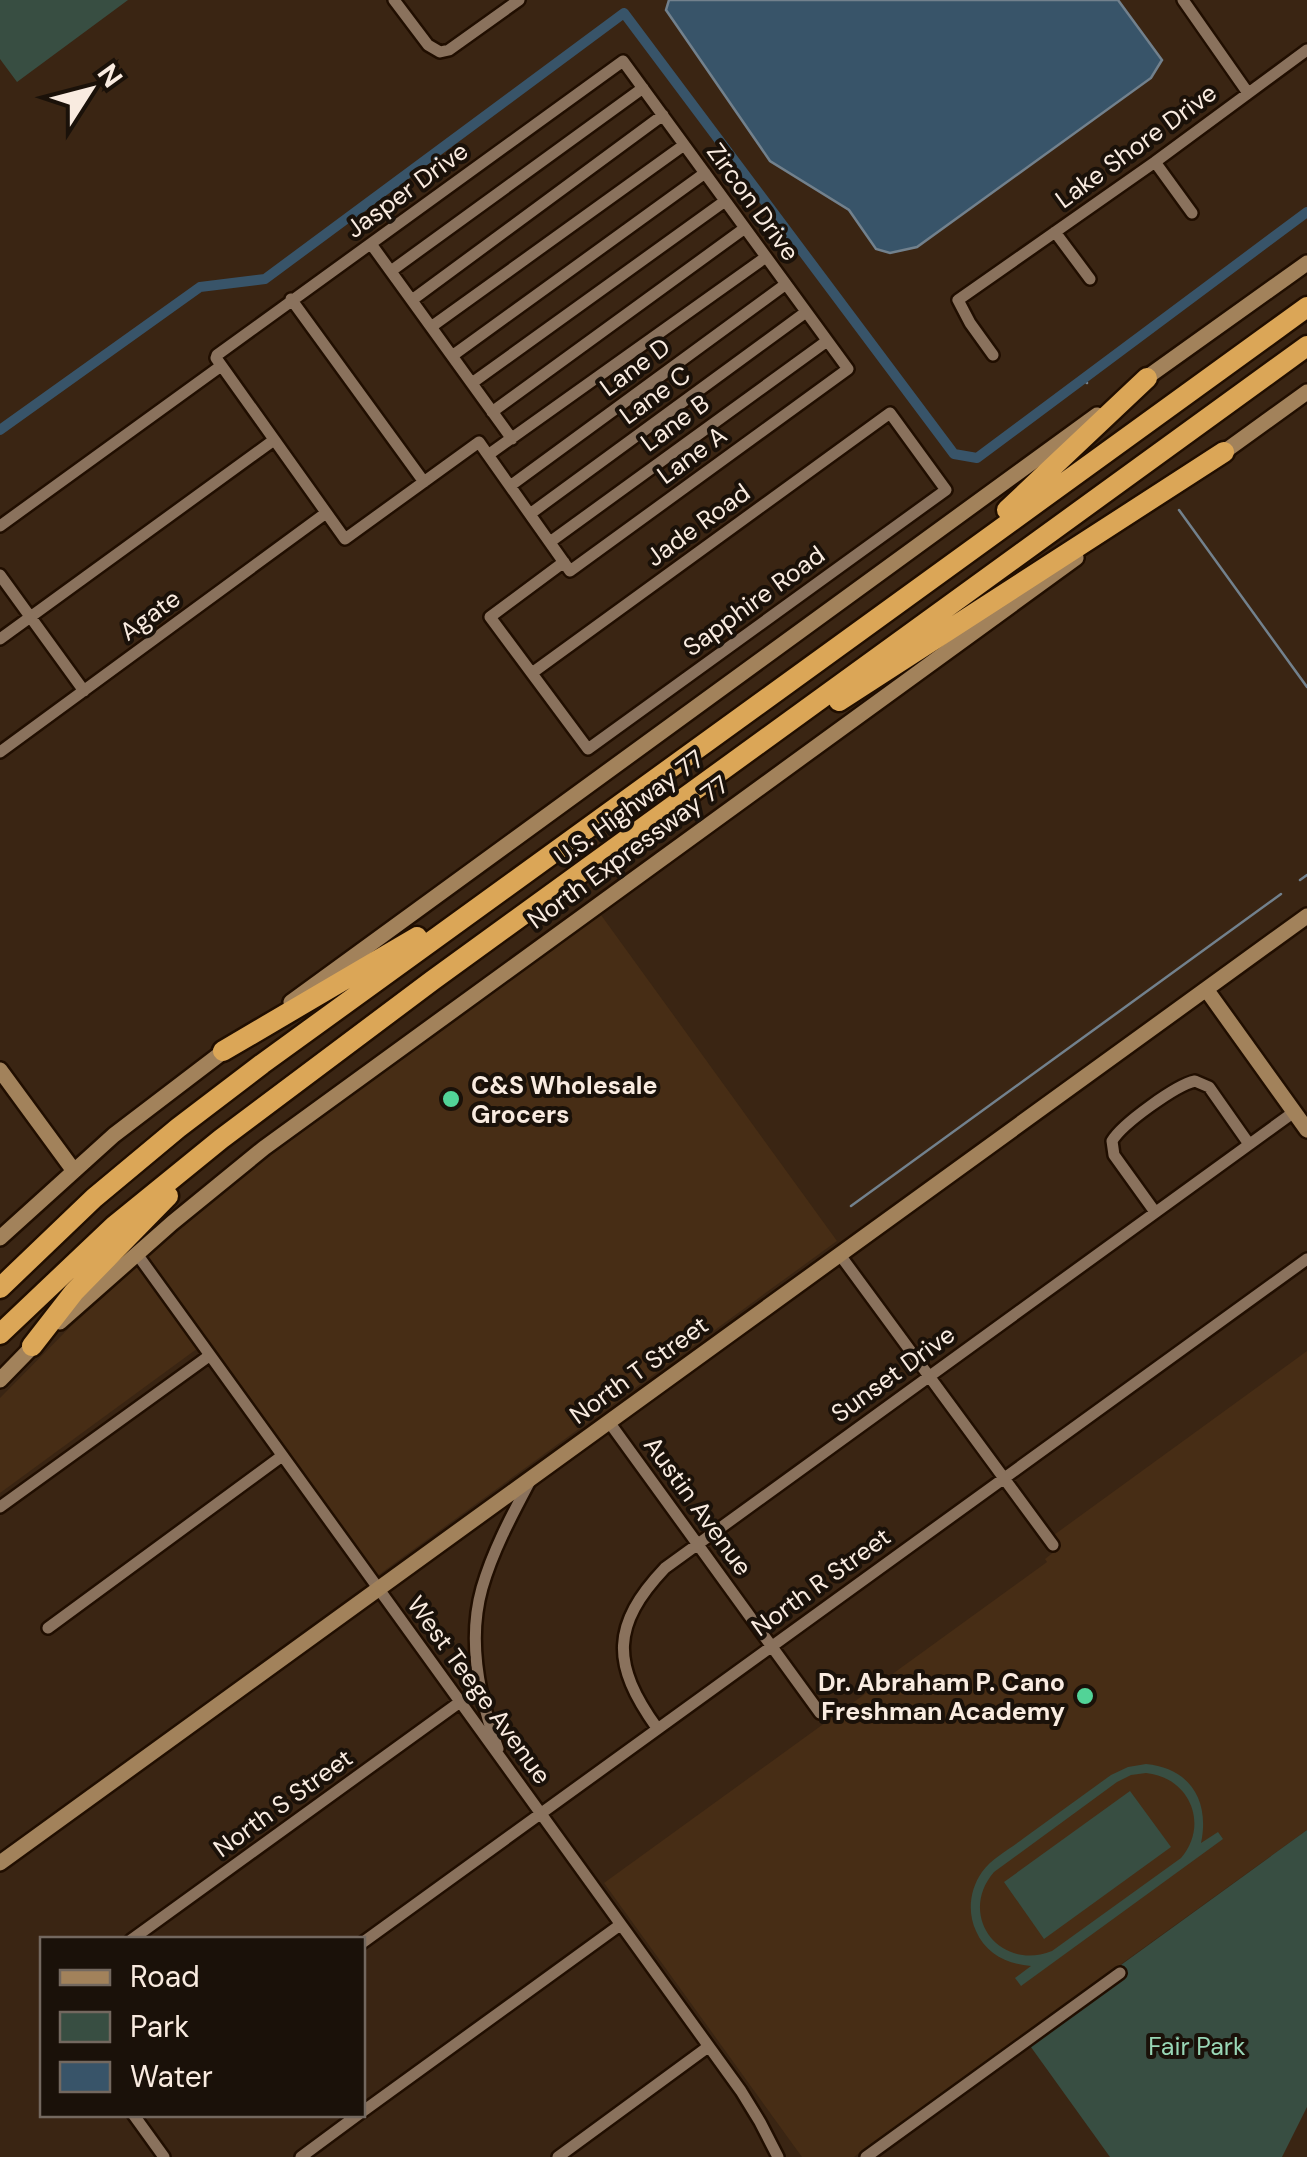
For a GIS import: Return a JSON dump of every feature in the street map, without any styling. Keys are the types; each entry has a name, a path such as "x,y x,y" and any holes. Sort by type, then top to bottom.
{"highway":[{"name":"U.S. Highway 77","path":"0,1288 94,1198 262,1064 1307,307"},
{"name":"U.S. Highway 77","path":"0,1334 114,1226 222,1139 433,980 1307,346"},
{"path":"857,633 1006,512 1147,378"},
{"path":"693,792 1224,452"},
{"path":"222,1051 436,926 587,828"},
{"path":"32,1346 74,1292 222,1139"}],"main road":[{"path":"0,1238 114,1136 222,1051 1307,264"},
{"name":"North Expressway 77","path":"0,1380 32,1346 136,1254 276,1139 1307,392"},
{"name":"North T Street","path":"0,1863 1307,916"},
{"path":"1206,990 1307,1130"},
{"path":"0,1070 74,1171"}],"street":[{"path":"394,0 428,46 440,52 450,50 519,0"},
{"name":"Lake Shore Drive","path":"992,356 958,300 1248,93 1190,2"},
{"path":"1248,93 1307,50"},
{"name":"Zircon Drive","path":"623,61 848,369"},
{"name":"Jasper Drive","path":"0,526 219,360 291,299 623,61"},
{"path":"391,271 643,88"},
{"path":"412,300 662,115"},
{"path":"431,327 684,145"},
{"path":"1155,162 1192,213"},
{"path":"452,356 705,173"},
{"path":"472,383 725,201"},
{"path":"492,412 745,228"},
{"path":"1054,232 1090,279"},
{"path":"371,244 512,439"},
{"path":"488,455 766,257"},
{"name":"Lane D","path":"510,486 786,284"},
{"path":"291,299 424,482"},
{"name":"Lane C","path":"530,514 806,312"},
{"name":"Lane B","path":"550,542 827,341"},
{"path":"219,360 345,539 479,442 564,562 490,617 532,673"},
{"name":"Lane A","path":"564,562 570,571 848,369"},
{"name":"Jade Road","path":"532,673 890,413 946,490"},
{"path":"0,638 274,440"},
{"name":"Sapphire Road","path":"532,673 588,749 946,490"},
{"name":"Agate","path":"0,752 326,513"},
{"path":"0,576 84,691"},
{"path":"1154,1212 1114,1155 1112,1140 1122,1128 1179,1087 1195,1082 1208,1087 1249,1144"},
{"name":"Sunset Drive","path":"657,1728 629,1678 624,1656 625,1632 645,1589 665,1568 1294,1112"},
{"name":"West Teege Avenue","path":"136,1254 741,2092 778,2157"},
{"path":"840,1255 1054,1545"},
{"name":"North R Street","path":"365,1941 1307,1259"},
{"path":"0,1507 210,1356"},
{"name":"Austin Avenue","path":"610,1422 820,1713"},
{"path":"48,1628 282,1456"},
{"path":"502,1762 478,1679 477,1625 481,1590 530,1480"},
{"name":"North S Street","path":"135,1937 460,1702"},
{"path":"365,2110 620,1925"},
{"path":"866,2157 1120,1973"},
{"path":"558,2157 708,2046"},
{"path":"135,2117 164,2157"},
{"path":"301,2157 356,2117"}],"shaded area":[{"path":"601,915 837,1241 377,1576 209,1340 0,1493 0,1398 70,1327 177,1231 277,1150"},
{"name":"Dr. Abraham P. Cano Freshman Academy","path":"1307,1351 1307,1830 854,2157 802,2157 604,1883 1047,1562 1045,1559 1055,1551 1047,1540"}],"green space":[{"path":"0,0 128,0 17,82 0,59"},
{"path":"1128,1767 1161,1767 1185,1780 1199,1801 1201,1843 1218,1832 1223,1839 1021,1986 1015,1978 1031,1966 998,1956 985,1946 973,1924 972,1893 978,1879 1001,1854 1111,1775","holes":["1131,1775 1161,1776 1184,1793 1194,1817 1190,1845 1181,1858 1052,1951 1015,1954 989,1935 980,1905 994,1872 1117,1782"]},
{"path":"1130,1791 1171,1847 1044,1939 1004,1882"},
{"name":"Fair Park","path":"1307,1830 1307,2107 1282,2157 1110,2157 1023,2036"}],"water":[{"path":"669,0 1118,0 1162,60 1151,78 917,247 890,253 876,249 849,210 770,161 666,10"}],"waterway":[{"path":"0,430 200,287 265,279 624,13 954,454 977,458 1307,212"},
{"path":"1083,379 1087,383"},
{"path":"1179,510 1307,687"},
{"path":"1300,880 1307,875"},
{"path":"851,1206 1281,894"}],"place":[{"name":"C&S Wholesale Grocers","path":"451,1099"},
{"name":"Dr. Abraham P. Cano Freshman Academy","path":"1085,1696"}]}
